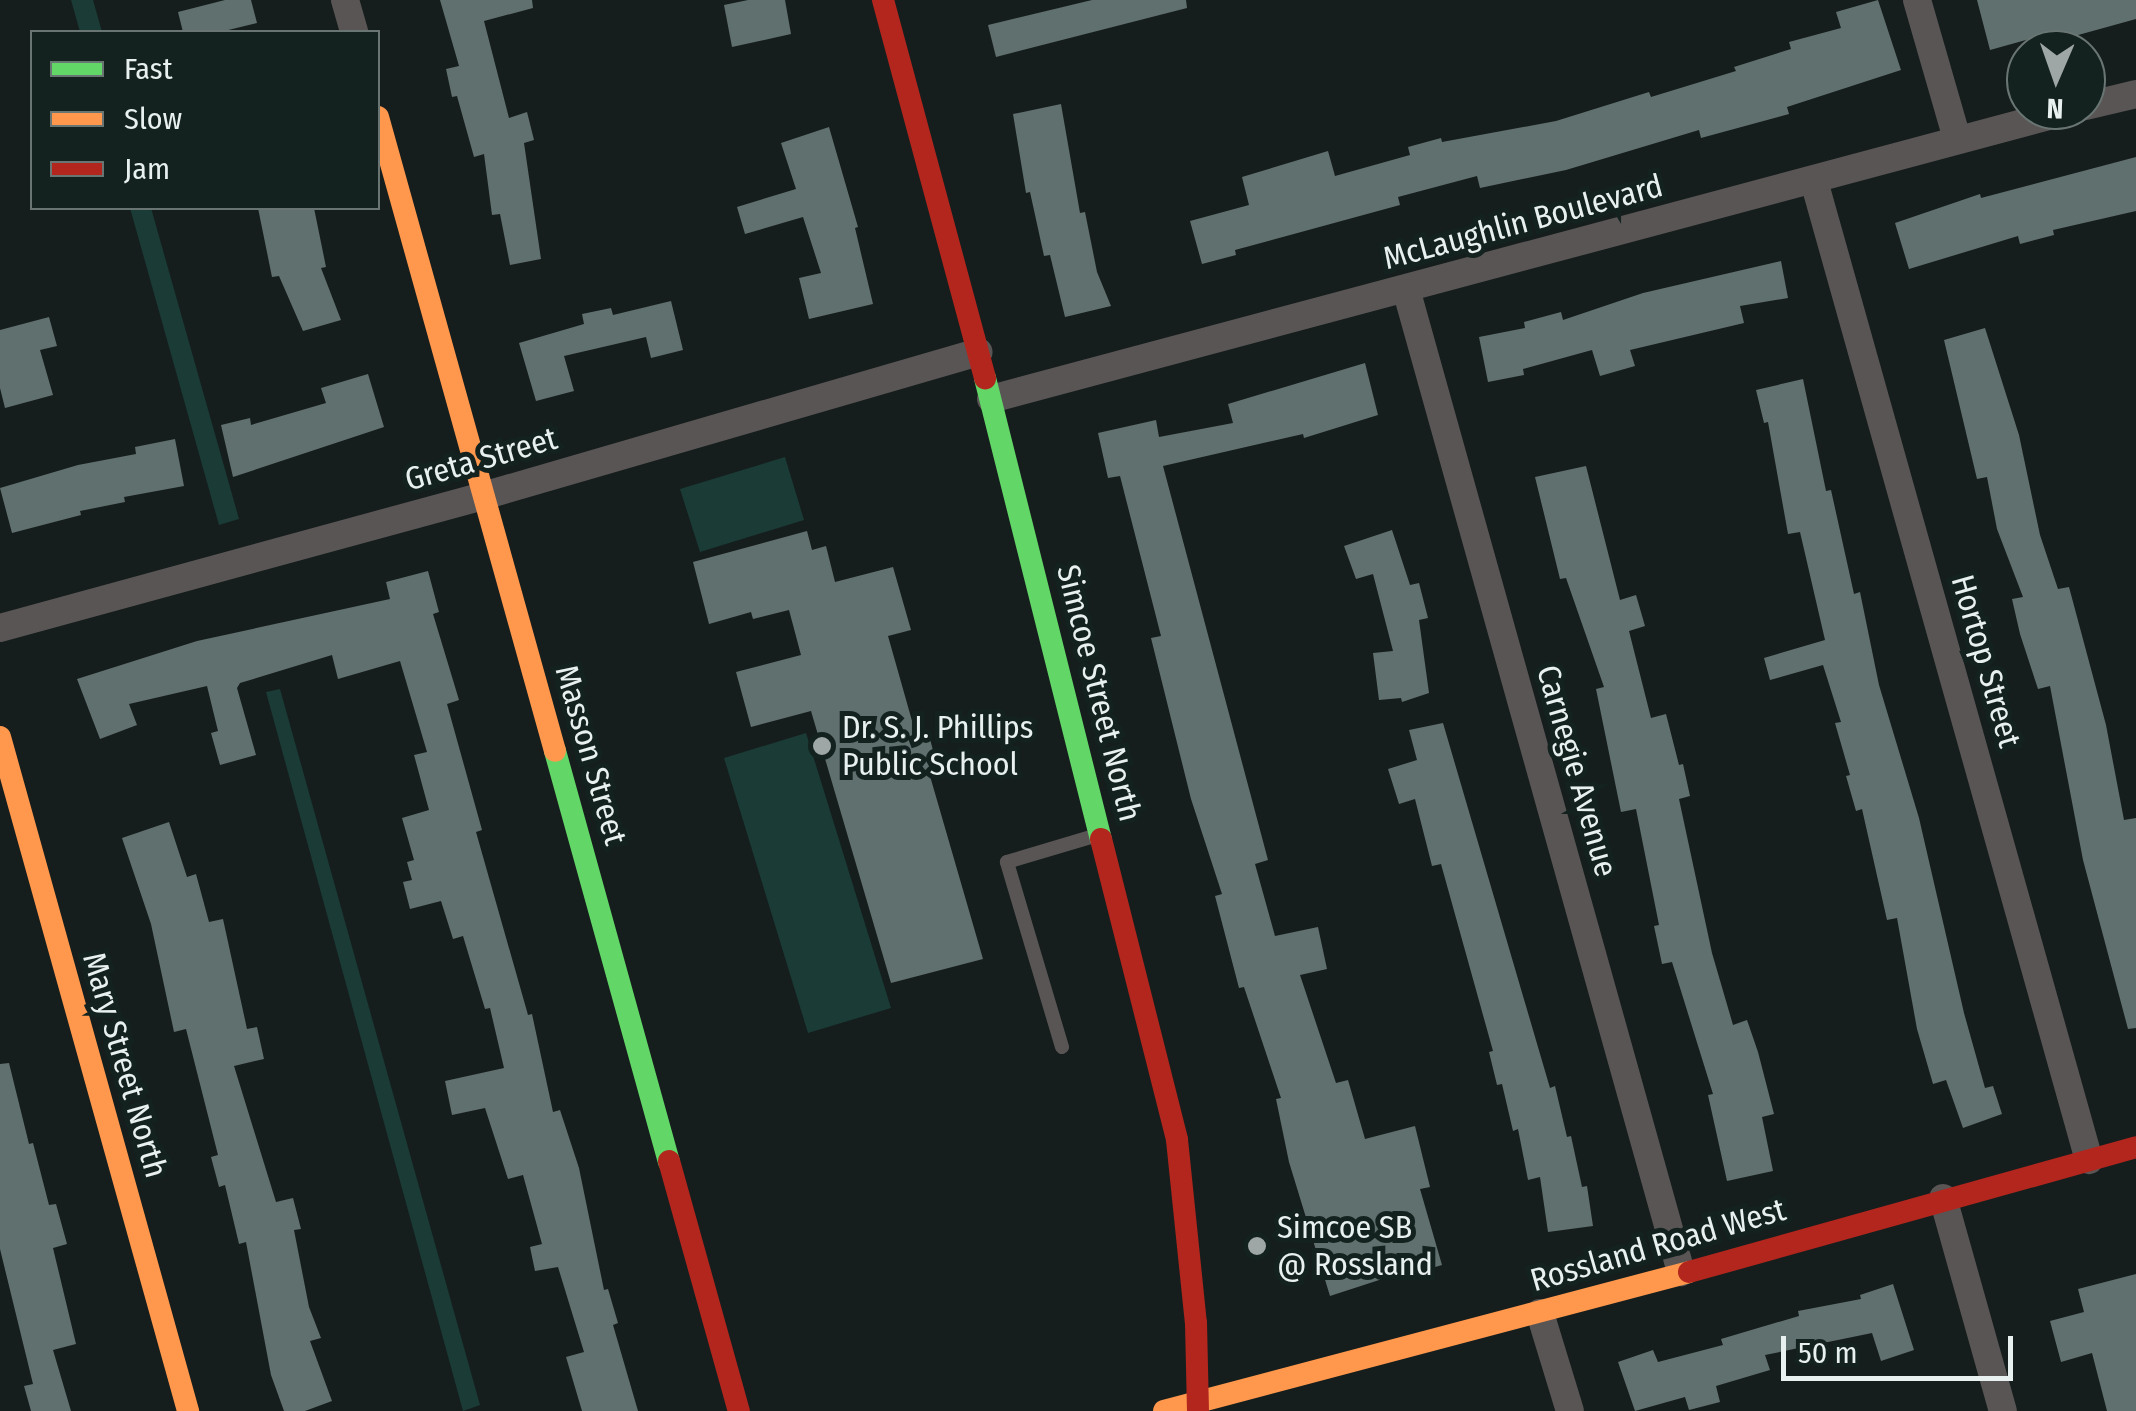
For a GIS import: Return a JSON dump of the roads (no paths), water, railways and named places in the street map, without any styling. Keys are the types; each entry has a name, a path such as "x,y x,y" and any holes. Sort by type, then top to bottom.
{"main road":[{"name":"Simcoe Street North","path":"883,0 979,352 1176,1140 1196,1323 1197,1406"},
{"name":"Masson Street","path":"380,124 739,1411"},
{"name":"Mary Street North","path":"0,737 188,1411"},
{"name":"Rossland Road West","path":"1164,1411 1197,1406 1540,1314 1942,1198 2136,1147"}],"street":[{"path":"345,0 353,30"},
{"path":"1917,0 1957,139"},
{"path":"2106,101 2136,94"},
{"name":"McLaughlin Boulevard","path":"991,399 2006,127"},
{"name":"Hortop Street","path":"1814,181 2089,1160"},
{"name":"Carnegie Avenue","path":"1406,289 1681,1272"},
{"name":"Greta Street","path":"0,628 483,496 979,352"},
{"path":"1942,1198 2002,1411"},
{"path":"1540,1314 1570,1411"}],"lane":[{"path":"1062,1048 1007,862 1102,834"}],"place":[{"name":"Dr. S. J. Phillips Public School","path":"822,746"},
{"name":"Simcoe SB @ Rossland","path":"1257,1246"}]}
